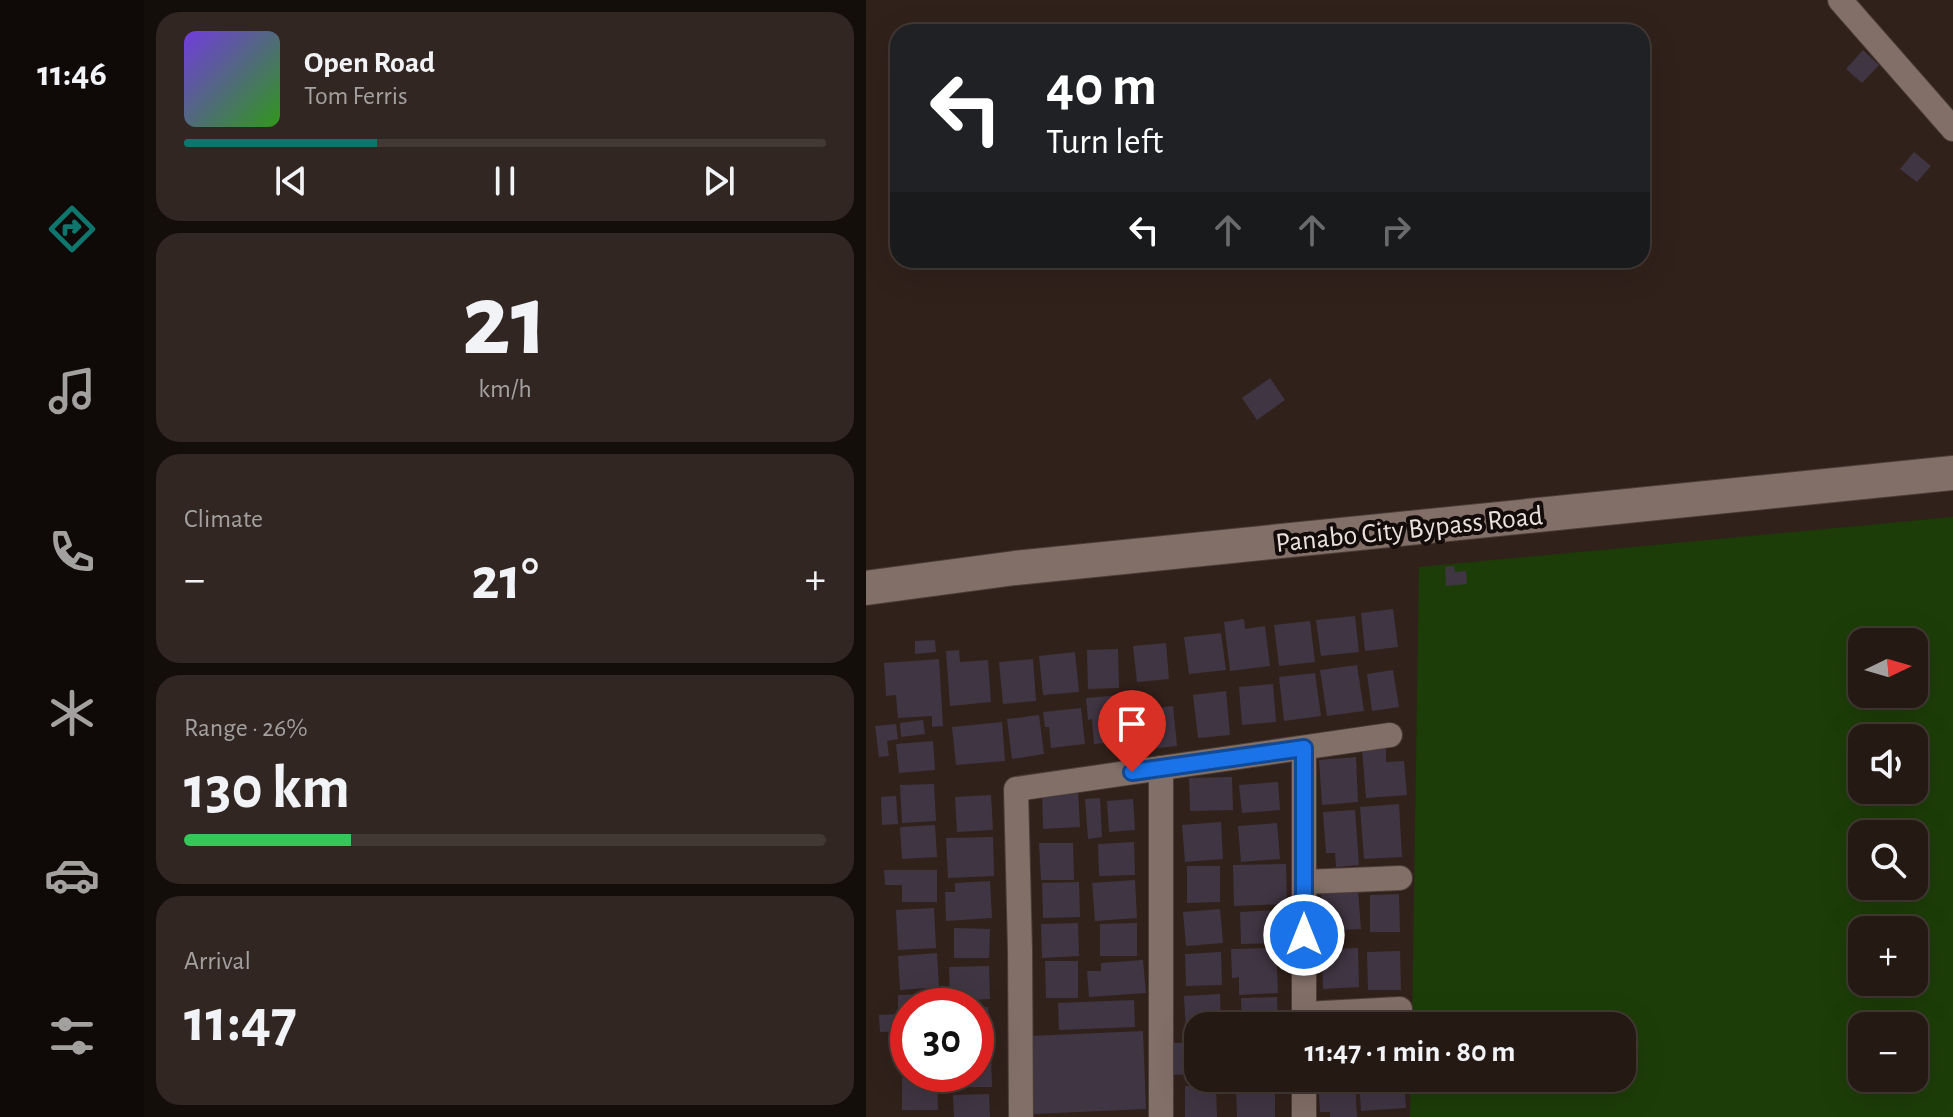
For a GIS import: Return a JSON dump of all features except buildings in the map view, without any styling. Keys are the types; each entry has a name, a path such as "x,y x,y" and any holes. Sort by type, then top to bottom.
{"main road":[{"name":"Panabo City Bypass Road","path":"866,588 1015,568 1953,473"}],"street":[{"path":"1840,0 1953,129"},
{"path":"1021,1117 1016,789 1390,735"},
{"path":"1304,748 1304,1012"},
{"path":"1161,768 1161,1117"},
{"path":"1304,882 1400,878"},
{"path":"1374,1012 1400,1009"},
{"path":"1304,1092 1304,1117"}],"green space":[{"path":"1953,517 1953,1117 1410,1117 1411,1092 1636,1092 1636,1012 1412,1012 1419,567"}],"route":[{"path":"1132,772 1304,748 1304,935"}]}
